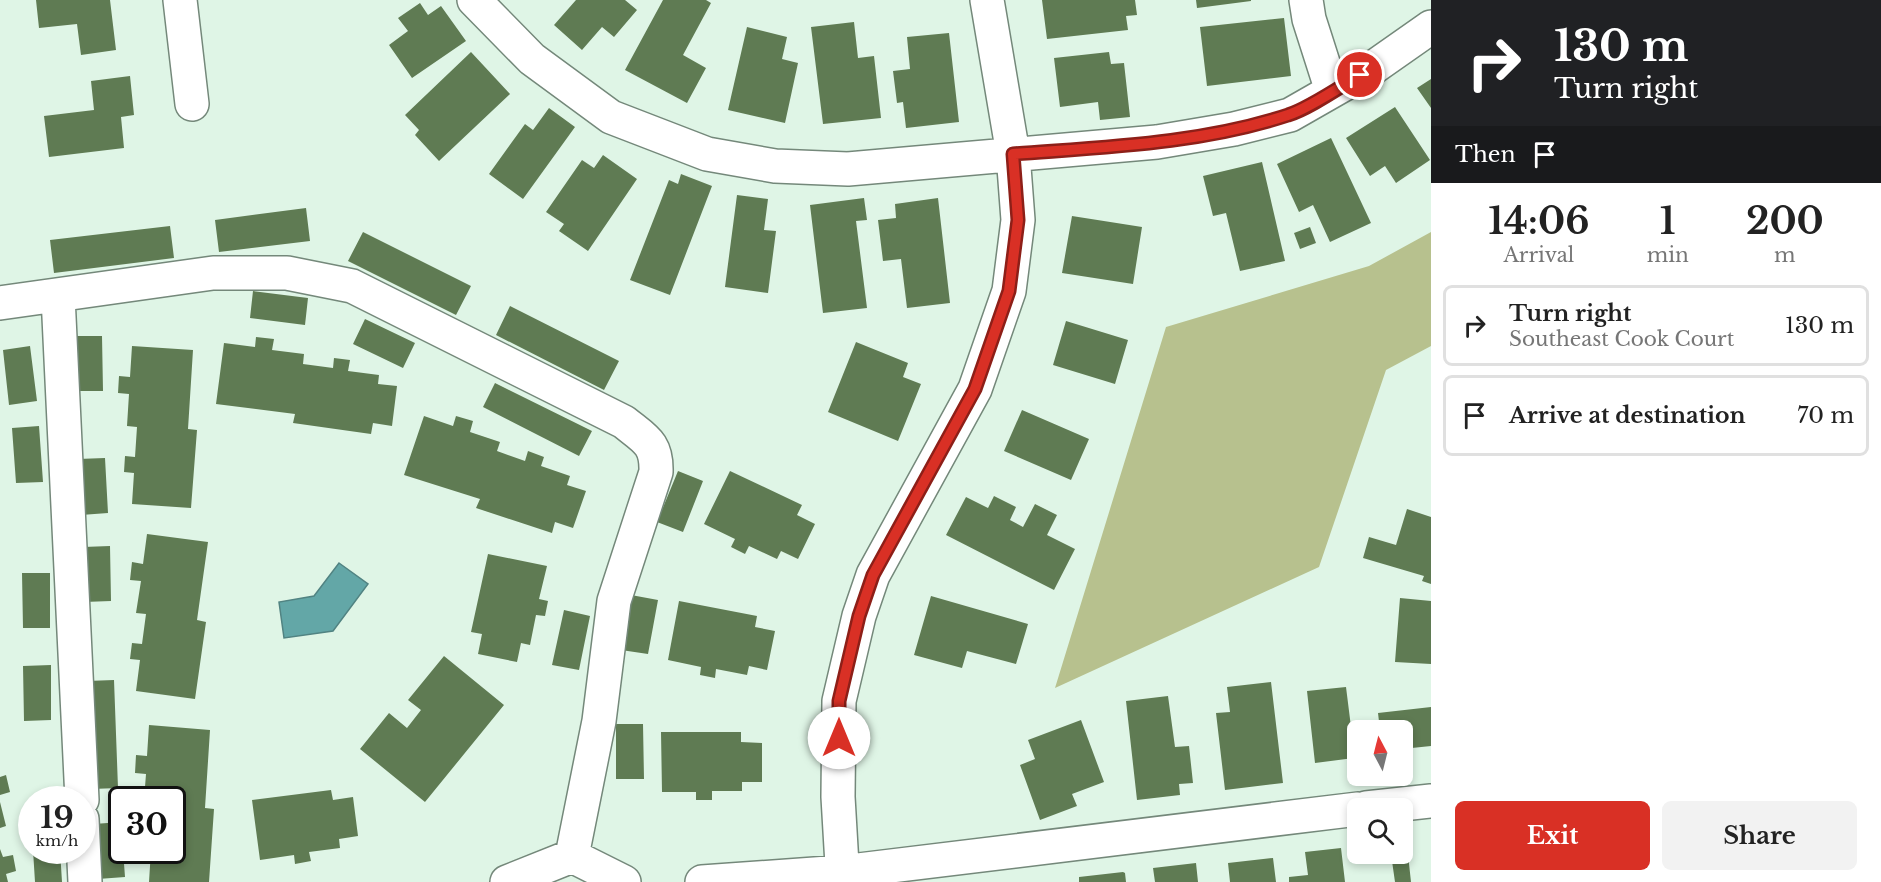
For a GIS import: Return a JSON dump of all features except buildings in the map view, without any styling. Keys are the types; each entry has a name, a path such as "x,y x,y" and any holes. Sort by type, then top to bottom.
{"street":[{"path":"180,0 192,104"},
{"path":"474,0 532,59 611,117 707,154 775,166 848,169 1157,142 1234,129 1290,115 1374,67 1431,27"},
{"path":"843,877 838,797 839,701 850,652 873,575 975,389 1009,291 1018,220 1013,154 987,0"},
{"path":"1306,0 1309,19 1332,91"},
{"path":"0,303 213,273 287,273 352,286 624,422 647,440 657,455 656,472 614,600 599,721 572,856"},
{"path":"58,296 81,786"},
{"path":"1413,803 1431,801"},
{"path":"702,882 843,877 1347,811"},
{"path":"507,882 572,856 624,882"},
{"path":"85,864 86,882"}],"green space":[{"path":"1431,232 1431,346 1386,370 1319,567 1055,688 1166,327 1369,266"}],"water":[{"path":"339,563 368,584 333,631 284,638 279,602 314,596"}],"route":[{"path":"839,738 839,701 859,616 873,575 975,389 1009,291 1018,220 1013,154 1157,142 1234,129 1290,115 1360,75"}]}
